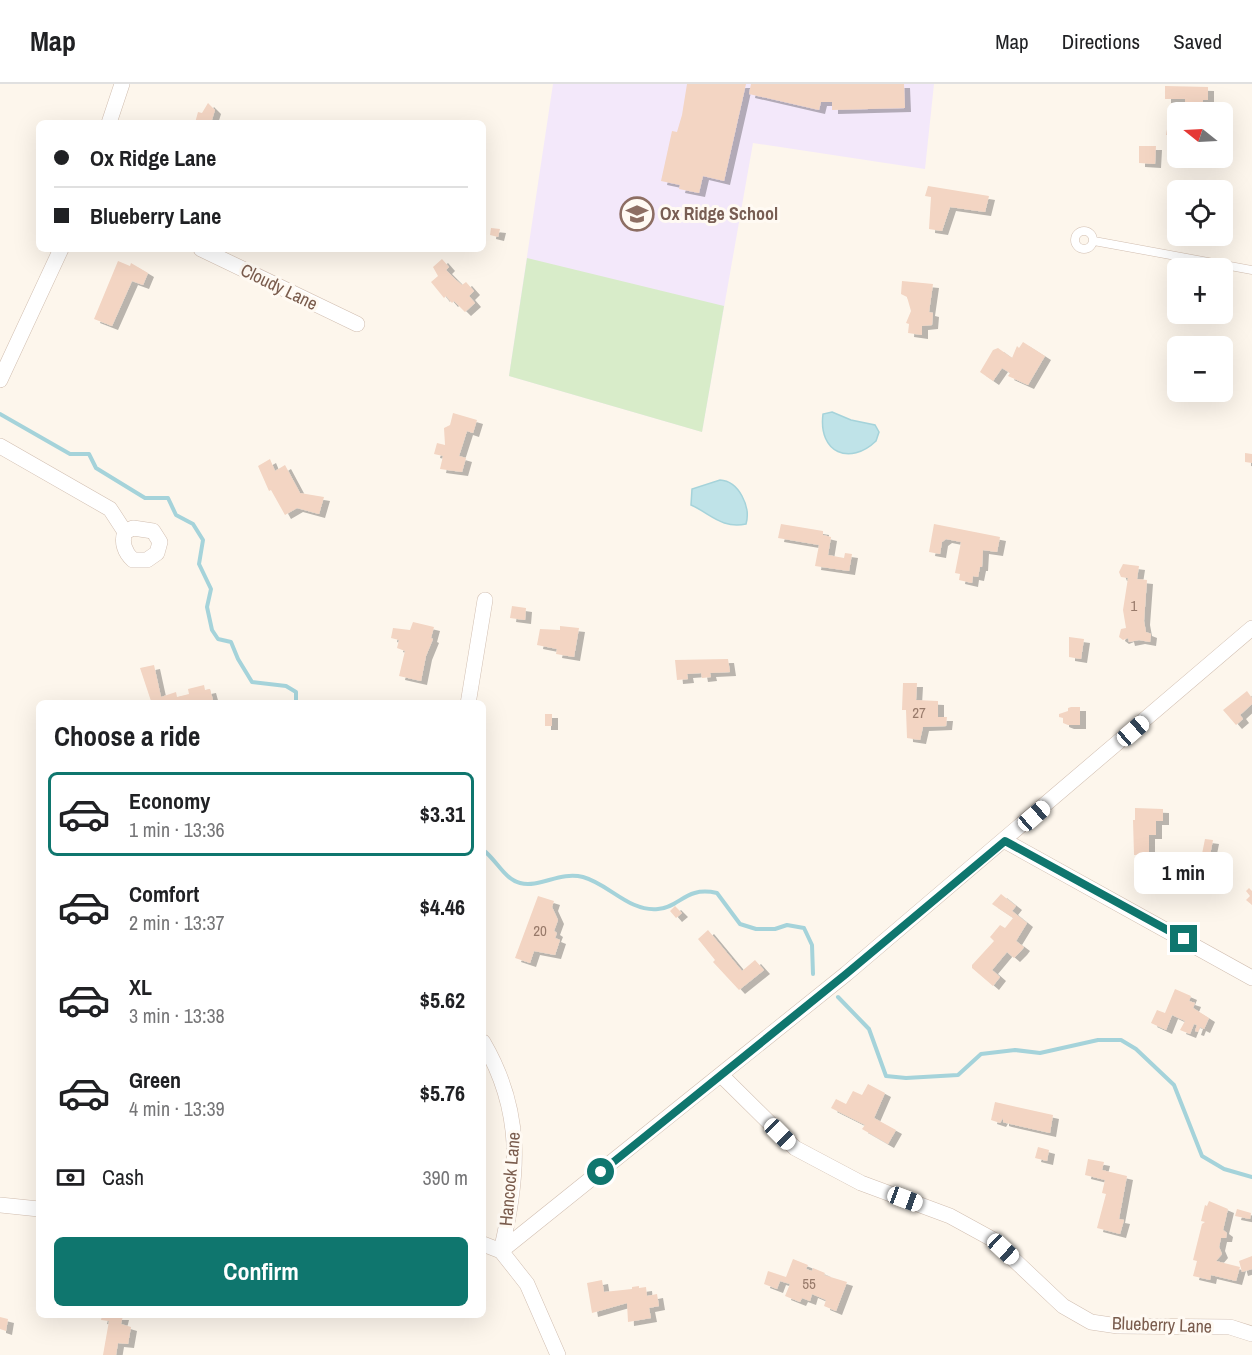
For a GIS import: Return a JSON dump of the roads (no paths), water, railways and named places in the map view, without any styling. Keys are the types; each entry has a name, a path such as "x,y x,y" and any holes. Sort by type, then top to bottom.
{"street":[{"path":"110,120 122,84"},
{"path":"0,380 60,252"},
{"name":"Cloudy Lane","path":"207,252 357,324"},
{"path":"0,446 110,508 125,532"},
{"path":"469,700 484,600"},
{"path":"501,1251 846,974 1005,841 1252,628"},
{"path":"1005,841 1252,978"},
{"name":"Hancock Lane","path":"486,1048 506,1091 514,1124 511,1209 501,1251"},
{"name":"Blueberry Lane","path":"721,1075 795,1148 861,1183 950,1216 992,1239 1063,1306 1091,1322 1118,1326 1230,1327 1252,1334"},
{"path":"0,1205 36,1209"},
{"path":"486,1245 501,1251 527,1284 558,1355"}],"lane":[{"path":"1094,242 1252,270"}],"water":[{"path":"832,412 851,420 875,425 879,432 876,441 856,453 838,452 826,438 823,427 823,414"},
{"path":"720,480 733,485 742,496 747,510 746,524 723,523 691,505 692,489"}],"waterway":[{"path":"0,414 70,454 89,454 96,468 145,498 168,498 176,515 193,524 203,540 199,564 211,589 207,607 212,630 218,639 231,642 252,682 286,686 296,692 296,700"},
{"path":"486,852 514,881 528,884 566,876 583,877 602,885 628,902 648,909 672,905 698,892 717,893 740,924 756,929 775,929 787,925 804,928 812,945 813,974"},
{"path":"838,997 869,1029 886,1076 906,1078 958,1075 981,1054 1015,1050 1040,1053 1098,1040 1121,1040 1136,1049 1174,1085 1202,1156 1224,1169 1252,1177"}],"place":[{"name":"Ox Ridge School","path":"637,214"}]}
